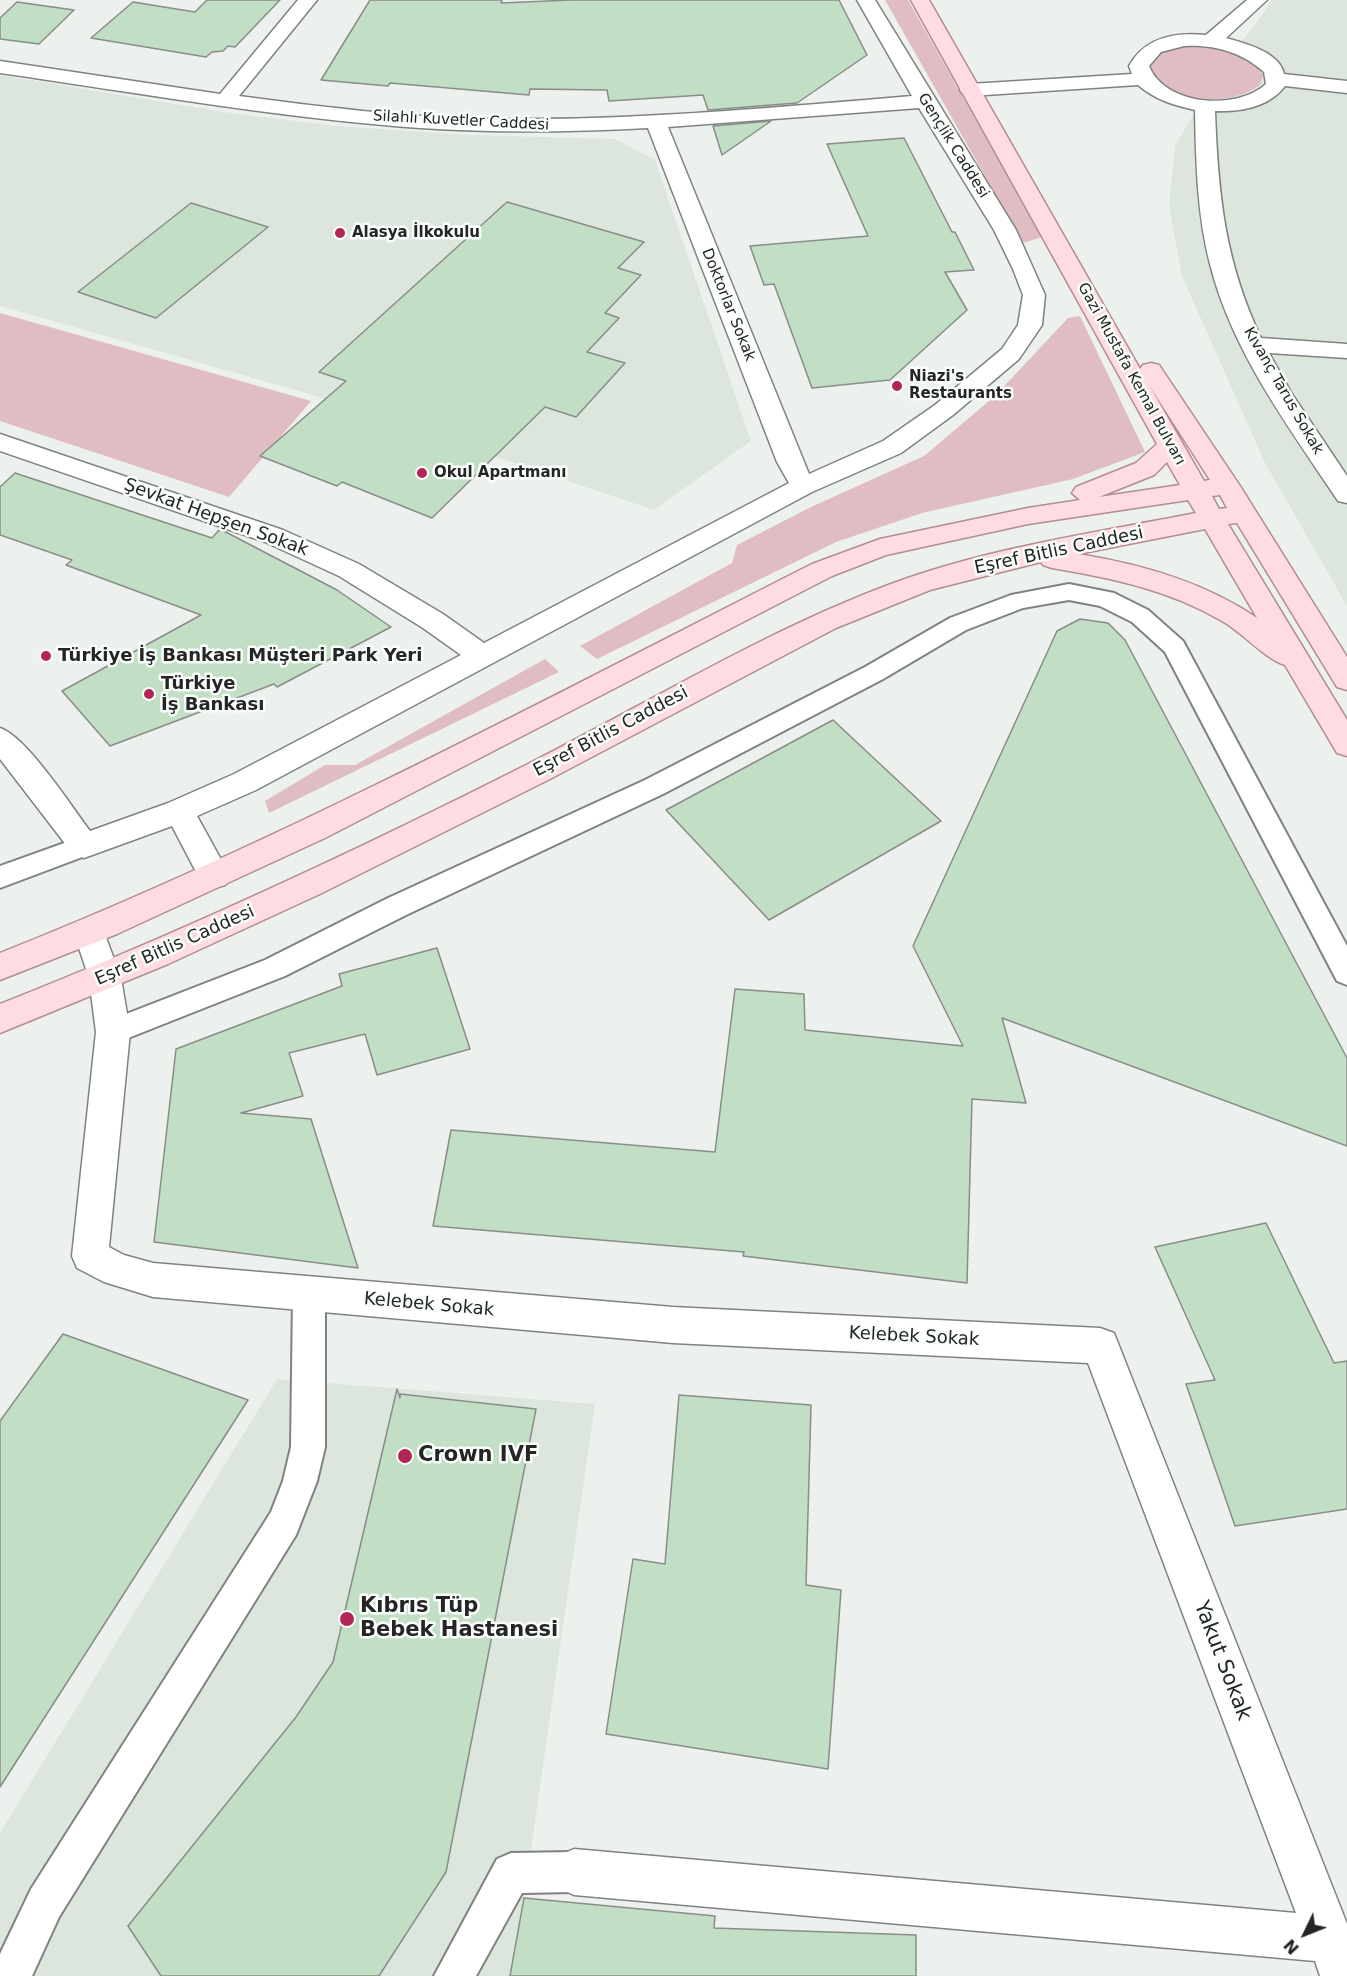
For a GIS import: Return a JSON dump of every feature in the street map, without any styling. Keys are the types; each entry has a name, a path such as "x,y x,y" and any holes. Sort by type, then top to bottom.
{"main road":[{"name":"Gazi Mustafa Kemal Bulvarı","path":"920,0 980,89 1148,366 1227,486 1347,680"},
{"name":"Gazi Mustafa Kemal Bulvarı","path":"935,0 980,89 1171,446 1347,745"},
{"path":"1028,516 1145,469 1171,446"},
{"name":"Eşref Bitlis Caddesi","path":"0,967 90,933 214,876 555,708 822,570 880,548 1028,516 1227,486"},
{"name":"Eşref Bitlis Caddesi","path":"0,1019 105,978 230,922 389,846 615,732 744,662 860,607 904,589 1029,556 1244,513"},
{"path":"1029,556 1108,567 1167,583 1225,610 1272,642 1306,676"}],"street":[{"path":"226,99 308,0"},
{"name":"Gençlik Caddesi","path":"803,486 892,447 944,410 1011,354 1030,325 1034,295 1005,230 866,0"},
{"path":"1255,54 1258,31 1257,2"},
{"path":"1211,41 1257,2"},
{"path":"1181,40 1211,41 1228,44 1255,54 1274,70 1276,79 1272,91 1263,98 1233,105 1205,105 1178,99 1161,92 1144,79 1139,66 1143,56 1151,49 1181,40"},
{"name":"Silahlı Kuvetler Caddesi","path":"0,68 330,113 422,122 538,126 656,123 925,101"},
{"path":"980,89 1144,79"},
{"path":"1276,79 1347,87"},
{"name":"Kıvanç Tarus Sokak","path":"1205,105 1206,166 1213,226 1227,285 1252,345 1298,422 1347,495"},
{"name":"Doktorlar Sokak","path":"656,123 790,462 803,486"},
{"path":"1252,345 1347,351"},
{"name":"Şevkat Hepşen Sokak","path":"0,442 274,536 349,570 433,621 482,656"},
{"path":"0,739 39,784 84,846 179,811 245,782 803,486"},
{"path":"179,811 214,876"},
{"name":"Kelebek Sokak","path":"90,933 105,978 113,1032 90,1256 117,1270 153,1280 673,1325 1100,1346"},
{"name":"Yakut Sokak","path":"1100,1346 1337,1957"},
{"path":"574,1872 1337,1957"}],"lane":[{"path":"113,1032 275,968 396,908 654,787 874,673 958,624 1019,601 1069,592 1106,599 1140,616 1174,647 1347,973"},
{"path":"0,877 84,846"},
{"path":"11,1976 45,1903 284,1523 300,1481 308,1447 309,1295"},
{"path":"454,1976 511,1873 574,1872"}],"shaded area":[{"path":"885,0 908,0 1042,237 1023,243"},
{"path":"1271,0 1347,0 1347,606 1265,463 1182,276 1169,206 1175,146 1216,76"},
{"path":"1182,45 1216,47 1248,59 1263,75 1260,85 1233,97 1217,99 1200,99 1170,89 1158,80 1150,68 1158,55"},
{"name":"Alasya İlkokulu","path":"0,75 224,112 336,126 471,135 615,139 655,160 751,441 654,510 303,392 0,306"},
{"path":"0,313 311,401 229,497 0,421"},
{"path":"1080,316 1145,452 1073,479 922,513 836,542 597,659 580,646 732,563 737,545 811,507 924,456 995,396 1068,318"},
{"path":"545,659 559,672 269,813 265,801 325,765 355,765"},
{"name":"Kıbrıs Tüp Bebek Hastanesi","path":"277,1379 595,1404 511,1976 0,1976 0,1833"}],"building":[{"path":"207,0 280,0 235,47 228,46 223,51 212,52 206,57 91,38 133,2 195,12"},
{"path":"370,0 502,0 501,3 571,0 839,0 867,55 797,103 708,110 703,95 609,101 607,90 530,89 529,95 390,83 388,86 321,80"},
{"path":"17,2 74,10 39,44 0,39 0,18"},
{"path":"771,121 722,155 713,126"},
{"path":"904,138 974,270 945,272 967,310 890,380 812,388 774,284 764,285 750,246 868,236 827,144"},
{"path":"507,202 644,242 618,268 641,275 605,313 619,318 587,352 625,363 576,417 545,407 432,518 342,482 337,486 260,456 346,381 319,372"},
{"path":"191,203 268,227 156,318 78,292"},
{"path":"15,473 212,538 220,529 337,590 391,627 277,687 274,684 110,746 62,691 201,615 66,565 72,560 0,535 0,487"},
{"path":"1080,619 1108,623 1125,640 1347,1058 1347,1146 1002,1018 1026,1103 972,1099 967,1283 743,1256 744,1252 433,1226 451,1130 715,1152 735,989 804,994 805,1030 963,1046 913,946 1057,631"},
{"path":"833,720 941,821 769,920 666,810"},
{"path":"437,948 470,1049 377,1075 365,1034 289,1053 303,1096 241,1113 311,1119 358,1268 154,1242 176,1049 342,986 339,974"},
{"path":"1266,1223 1334,1363 1347,1361 1347,1509 1235,1526 1186,1384 1215,1380 1155,1247"},
{"path":"63,1334 248,1400 0,1787 0,1421"},
{"path":"397,1389 400,1398 400,1394 536,1409 446,1872 379,1976 161,1976 128,1926 296,1717 333,1662"},
{"path":"679,1395 811,1405 806,1585 841,1590 828,1769 606,1734 633,1559 665,1564"},
{"path":"524,1898 715,1916 714,1928 916,1935 916,1976 510,1976"}],"place":[{"name":"Alasya İlkokulu","path":"340,233"},
{"name":"Niazi's Restaurants","path":"897,386"},
{"name":"Okul Apartmanı","path":"422,473"},
{"name":"Türkiye İş Bankası Müşteri Park Yeri","path":"46,656"},
{"name":"Türkiye İş Bankası","path":"149,694"},
{"name":"Crown IVF","path":"405,1456"},
{"name":"Kıbrıs Tüp Bebek Hastanesi","path":"347,1619"}]}
